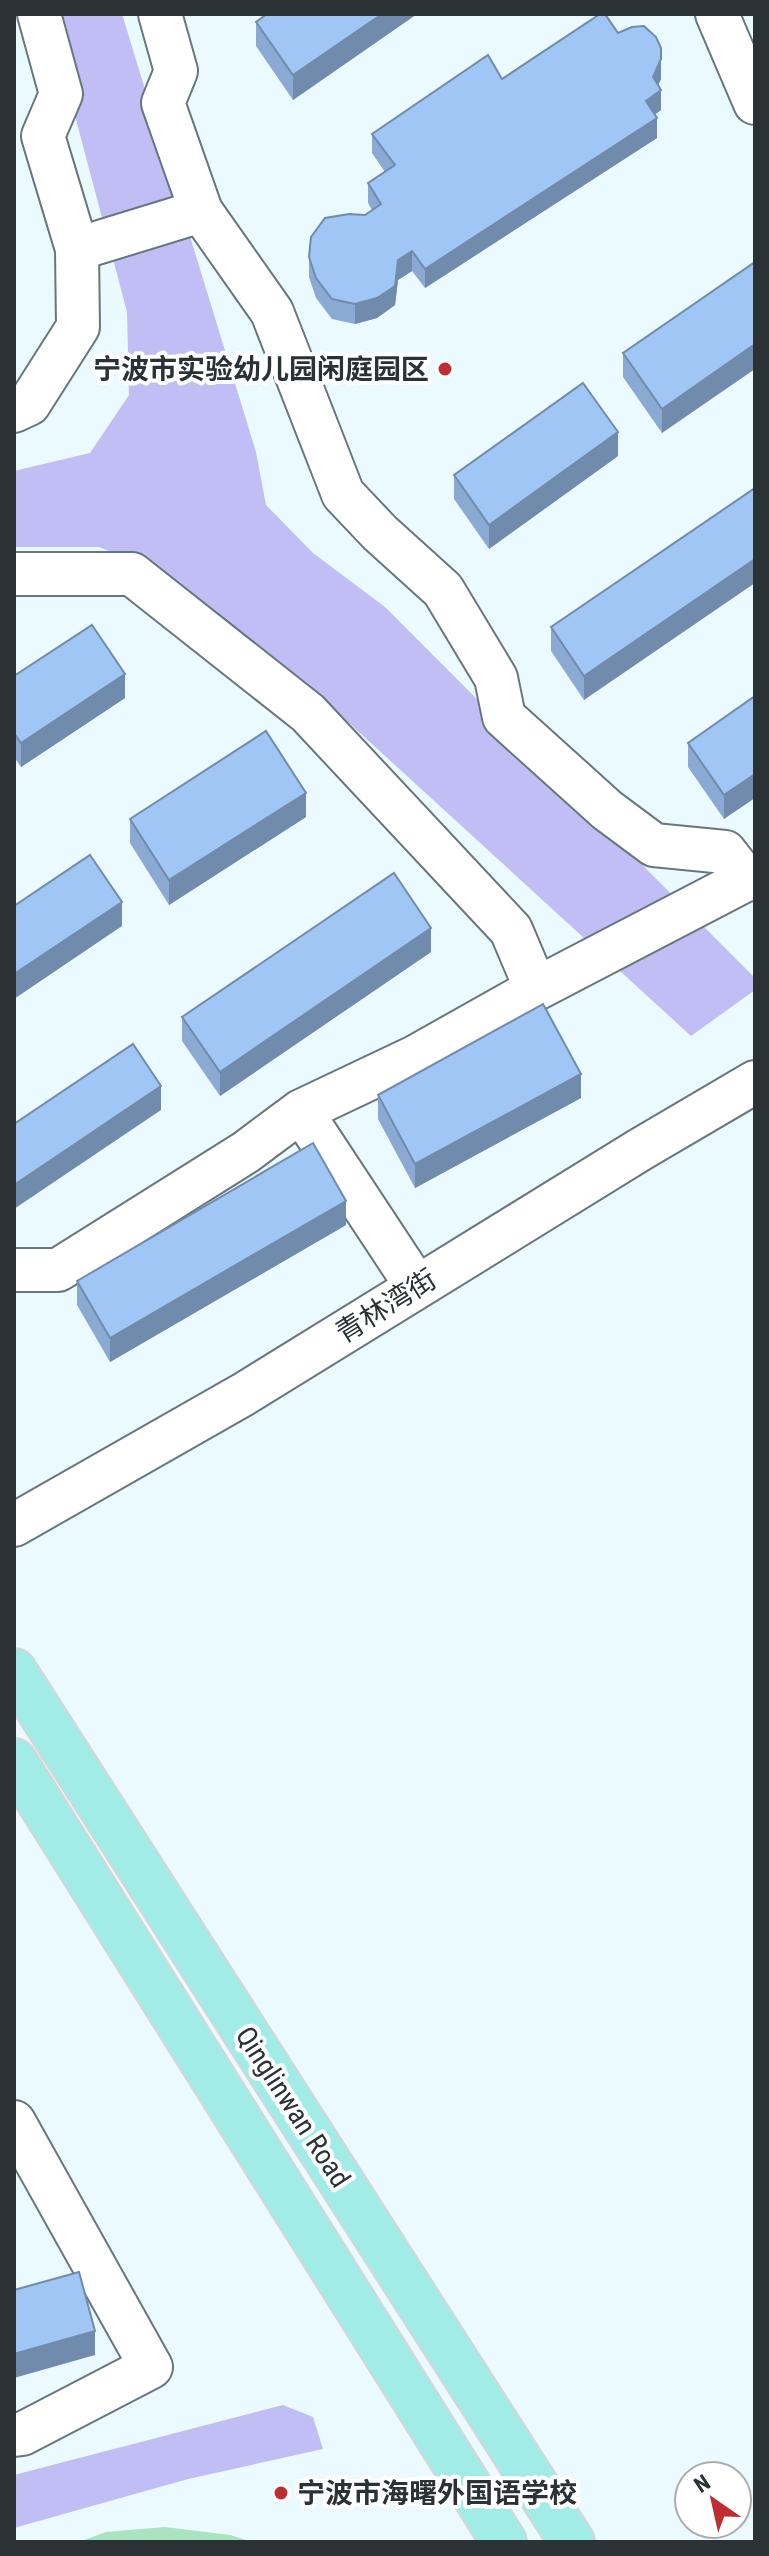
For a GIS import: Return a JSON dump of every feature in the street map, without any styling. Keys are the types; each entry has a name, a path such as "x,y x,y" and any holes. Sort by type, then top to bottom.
{"main road":[{"name":"Qinglinwan Road","path":"14,1671 572,2542"},
{"name":"Qinglinwan Road","path":"14,1761 504,2542"}],"street":[{"path":"14,411 29,404 78,327 79,248 43,136 61,94 39,14"},
{"path":"14,1270 58,1270 246,1152 301,1111 415,1057 612,948 738,884 725,852 654,845 607,810 504,717 496,678 443,590 380,533 343,494 272,312 199,212 163,103 176,71 160,14"},
{"path":"717,14 755,103"},
{"path":"79,248 199,212"},
{"path":"14,574 132,574 297,704 511,930 536,989"},
{"name":"青林湾街","path":"14,1525 244,1394 755,1082"},
{"path":"301,1111 417,1287"},
{"path":"14,2122 151,2367 22,2434 14,2435"}],"green space":[{"path":"165,2527 230,2535 253,2542 79,2542 106,2532"}],"water":[{"path":"48,14 122,14 256,452 266,505 313,553 385,607 755,978 755,990 691,1036 313,690 162,572 99,547 14,547 14,471 90,453 129,395 127,312"},
{"path":"283,2405 313,2417 323,2449 188,2479 14,2528 14,2475"}],"building":[{"path":"267,14 382,14 293,75 256,22"},
{"path":"600,14 605,14 618,33 644,26 656,37 661,48 661,59 653,77 661,90 646,101 657,118 425,269 412,251 398,260 395,286 377,298 355,304 332,299 316,278 309,257 311,237 325,218 365,215 381,204 368,183 395,165 372,134 488,55 502,79"},
{"path":"755,262 755,344 662,409 623,353"},
{"path":"583,383 618,432 489,525 454,475"},
{"path":"755,488 755,559 584,676 551,627"},
{"path":"92,625 125,674 21,743 14,733 14,676"},
{"path":"755,696 755,774 724,795 688,743"},
{"path":"266,731 306,793 169,880 130,819"},
{"path":"90,855 122,902 14,974 14,906"},
{"path":"394,873 431,928 220,1072 182,1017"},
{"path":"543,1004 581,1074 415,1164 378,1095"},
{"path":"133,1044 161,1086 14,1185 14,1124"},
{"path":"313,1143 346,1201 110,1338 77,1281"},
{"path":"79,2272 95,2331 14,2354 14,2290"}],"place":[{"name":"宁波市实验幼儿园闲庭园区","path":"445,369"},
{"name":"宁波市海曙外国语学校","path":"281,2493"}]}
